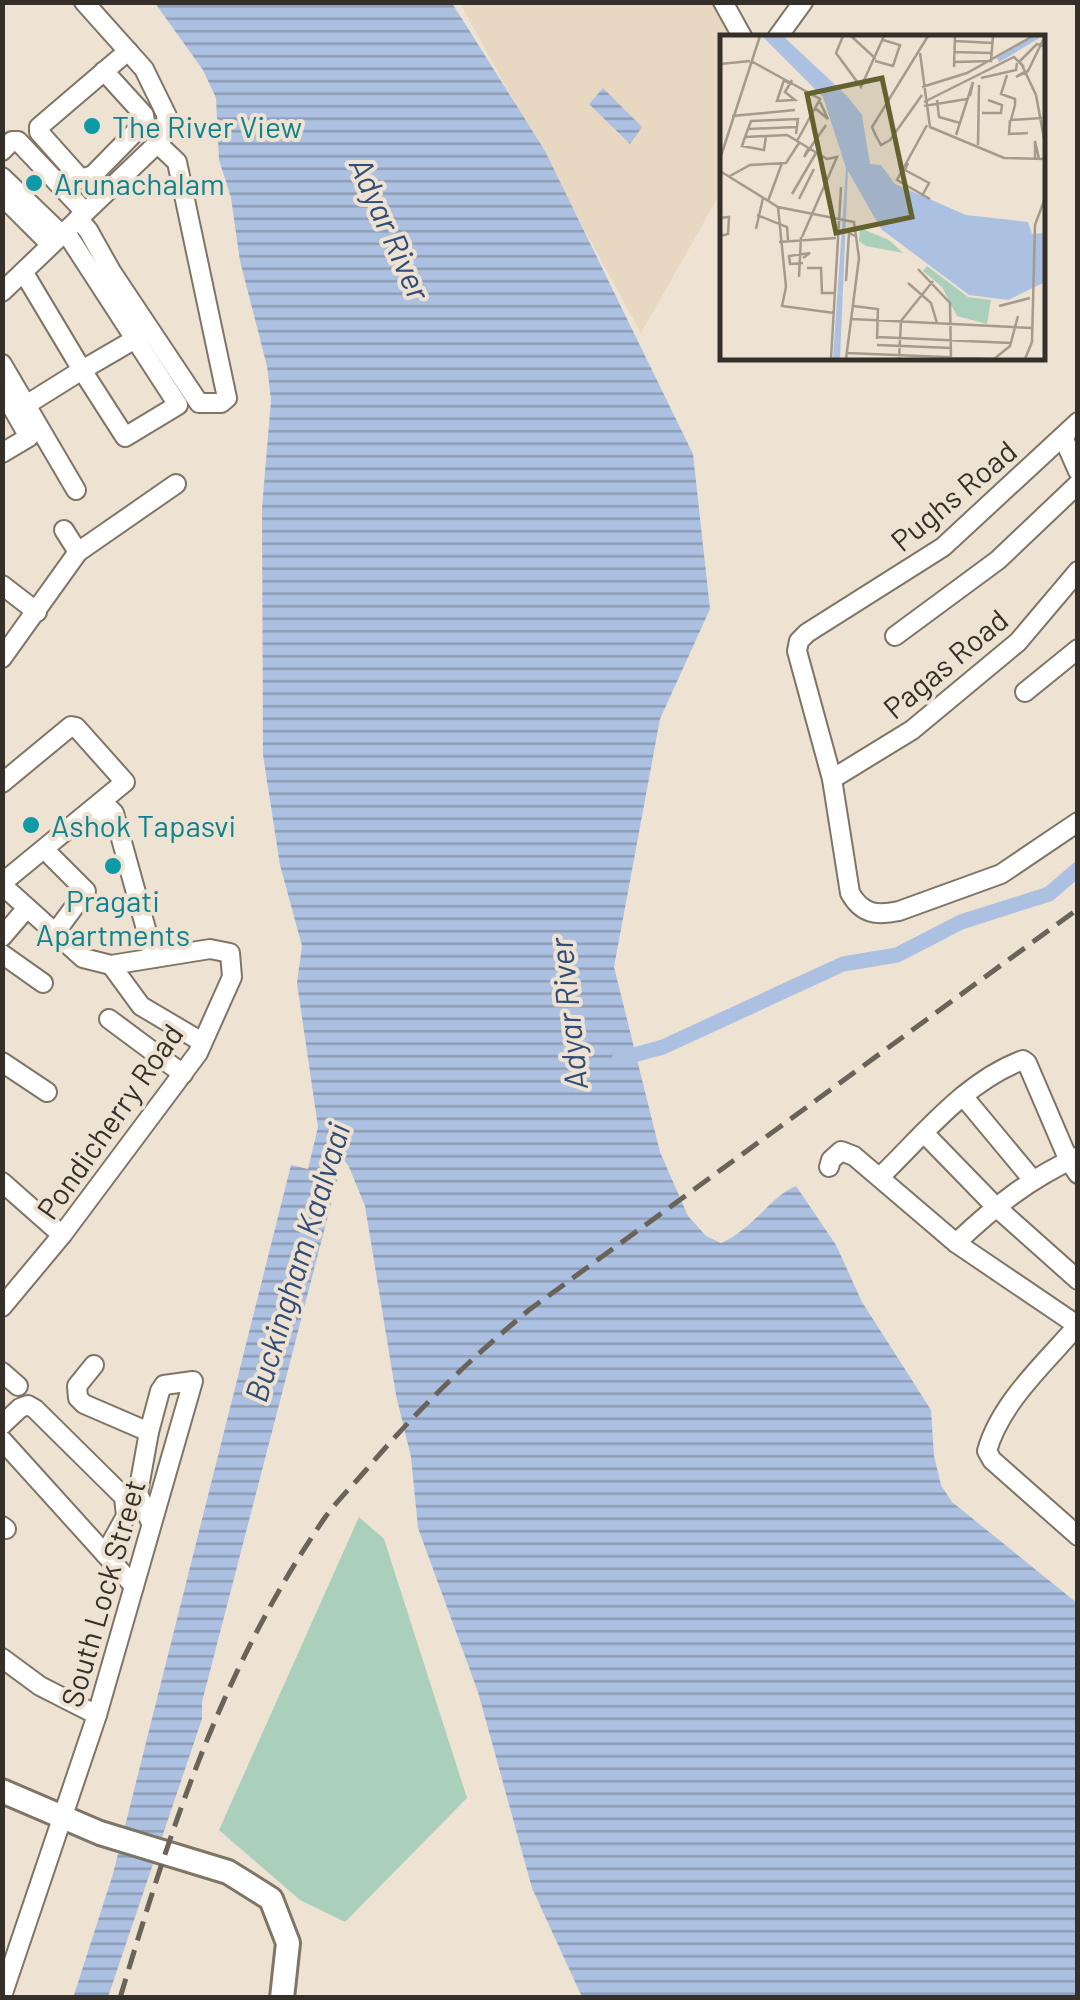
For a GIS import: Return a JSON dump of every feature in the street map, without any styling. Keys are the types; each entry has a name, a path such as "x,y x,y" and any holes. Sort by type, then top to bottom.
{"street":[{"path":"2,292 160,142 167,116 144,69 84,2"},
{"path":"723,2 741,35"},
{"path":"779,35 804,2"},
{"path":"104,71 145,122 93,175 81,179 38,127 104,71 128,51"},
{"path":"2,152 12,141 18,141 178,405 124,436 24,273"},
{"path":"2,196 68,228 88,230 199,403 221,403 227,398 177,162 160,142"},
{"path":"2,177 68,228"},
{"path":"26,405 136,338"},
{"path":"2,364 76,490"},
{"path":"2,390 28,438 2,454"},
{"name":"Pughs Road","path":"832,779 798,659 799,641 943,547 1078,422"},
{"path":"1063,438 1078,471"},
{"path":"2,658 78,552 176,484"},
{"path":"896,636 998,560 1078,484"},
{"path":"64,530 78,552"},
{"name":"Pagas Road","path":"832,779 912,730 1003,655 1078,571"},
{"path":"2,586 36,612"},
{"path":"1024,692 1078,649"},
{"path":"2,783 71,726 125,780 6,880"},
{"path":"832,779 850,893 857,905 869,913 882,915 1001,874 1078,822"},
{"path":"102,808 108,808 114,813 154,958 111,965 83,958 26,909 6,880 19,883 102,808"},
{"path":"51,856 86,891 55,933"},
{"path":"2,937 26,909"},
{"name":"Pondicherry Road","path":"2,1308 62,1235 198,1053 232,977 230,953 210,949 154,958"},
{"path":"2,954 42,983"},
{"path":"111,965 141,1006 202,1042"},
{"path":"109,1019 183,1074"},
{"path":"881,1176 963,1096 998,1070 1024,1060 1075,1164 1032,1178 995,1206 956,1244"},
{"path":"2,1062 47,1092"},
{"path":"963,1096 1032,1178"},
{"path":"924,1133 995,1206 1078,1280"},
{"path":"829,1167 836,1154 847,1152 881,1176 956,1244 1077,1325 1015,1399 987,1451 992,1460 1078,1536"},
{"path":"2,1182 62,1235"},
{"path":"94,1365 77,1386 78,1398 149,1432 138,1493 151,1523"},
{"path":"2,1372 18,1386"},
{"name":"South Lock Street","path":"2,1996 97,1715 193,1381 164,1385 149,1432"},
{"path":"2,1425 20,1408 28,1405 35,1409 124,1497 126,1516 105,1554"},
{"path":"2,1440 134,1586"},
{"path":"2,1658 40,1686 97,1715"},
{"path":"2,1791 100,1833 228,1872 271,1899 288,1942 282,1998"}],"shaded area":[{"path":"460,3 714,3 732,35 720,35 720,194 641,333"}],"green space":[{"path":"359,1517 384,1539 467,1798 345,1922 300,1900 219,1830"}],"water":[{"name":"Adyar River","path":"155,3 452,3 545,151 693,454 710,609 660,719 614,967 660,1152 688,1216 706,1236 721,1243 796,1186 836,1245 862,1302 931,1410 934,1456 941,1485 952,1502 1077,1603 1077,1997 582,1997 532,1888 478,1692 418,1528 411,1457 396,1395 365,1206 349,1167 341,1156 330,1151 322,1172 338,1177 202,1702 202,1719 108,1997 73,1998 113,1874 291,1165 308,1169 318,1127 297,983 302,946 280,865 263,755 262,508 271,400 267,366 240,261 231,198 219,160 216,98 203,70"},
{"path":"603,88 642,127 630,144 589,104"}],"waterway":[{"name":"Buckingham Kaalvaai","path":"619,1059 663,1047 843,964 897,955 961,922 1049,894 1078,869"}],"railway":[{"path":"120,1998 181,1809 229,1689 289,1573 341,1498 424,1406 529,1310 1078,909"}],"place":[{"name":"The River View","path":"92,126"},
{"name":"Arunachalam","path":"34,183"},
{"name":"Ashok Tapasvi","path":"31,825"},
{"name":"Pragati Apartments","path":"113,866"}]}
